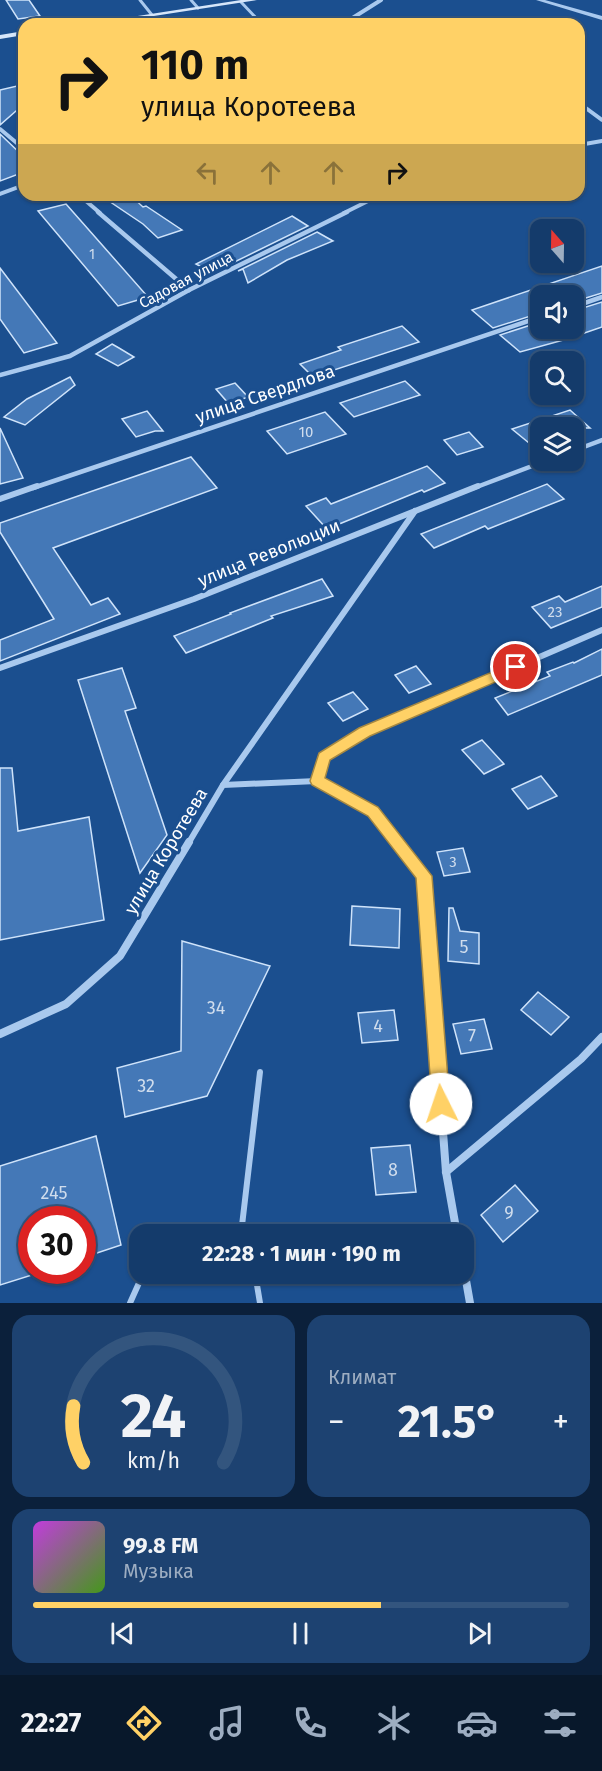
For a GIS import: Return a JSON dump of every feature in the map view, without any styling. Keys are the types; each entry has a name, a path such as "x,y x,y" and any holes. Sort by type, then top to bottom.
{"main road":[{"path":"135,18 254,0"},
{"path":"0,37 18,34"}],"street":[{"path":"352,18 381,0"},
{"path":"539,0 602,18"},
{"path":"585,107 602,120"},
{"path":"0,129 18,144"},
{"path":"585,144 602,141"},
{"path":"0,194 18,187"},
{"path":"87,201 189,290"},
{"name":"Садовая улица","path":"0,375 70,356 189,290 368,201"},
{"path":"584,303 602,297"},
{"name":"улица Свердлова","path":"0,499 530,320"},
{"path":"584,447 602,440"},
{"name":"улица Революции","path":"0,668 195,599 415,510 530,467"},
{"path":"223,785 415,510"},
{"path":"455,1224 446,1172 424,876 373,811 317,781 324,757 364,732 602,630"},
{"name":"улица Коротеева","path":"0,1034 66,1004 120,956 223,785 317,781"},
{"path":"446,1172 581,1059 602,1037"},
{"path":"467,1284 470,1303"}],"lane":[{"path":"140,0 152,15"},
{"path":"191,0 198,8"},
{"path":"241,2 255,18"},
{"path":"242,1224 260,1072"},
{"path":"130,1303 139,1284"},
{"path":"256,1284 260,1303"}],"building":[{"path":"6,0 29,0 40,16 18,19"},
{"path":"18,87 18,109 0,125 0,90"},
{"path":"0,134 18,151 18,174 0,181"},
{"path":"109,201 136,201 182,230 158,238 143,224"},
{"path":"66,204 148,297 118,306 38,211"},
{"path":"292,216 308,226 212,273 196,264"},
{"path":"317,232 333,241 287,260 248,283 243,269 238,271"},
{"path":"602,266 602,293 584,299 584,285 546,285 584,273"},
{"path":"0,268 57,343 24,353 0,319"},
{"path":"530,290 530,316 493,328 472,310"},
{"path":"602,302 602,327 584,333 584,308"},
{"path":"530,325 530,339 567,339 520,352 500,335"},
{"path":"402,326 419,342 313,377 300,364 341,350 338,347"},
{"path":"112,344 134,357 118,366 96,354"},
{"path":"70,377 75,385 25,425 4,417 27,399"},
{"path":"405,381 420,395 354,417 340,403"},
{"path":"235,383 248,397 229,404 216,389"},
{"path":"570,410 578,417 549,417"},
{"path":"147,411 163,431 136,437 122,419"},
{"path":"325,412 346,434 287,454 267,431"},
{"path":"530,423 530,444 512,429"},
{"path":"0,428 23,478 0,484"},
{"path":"469,432 483,447 457,455 444,440"},
{"path":"191,457 217,488 53,548 91,605 108,598 120,614 0,661 0,640 54,619 0,532 0,523"},
{"path":"427,466 445,483 424,492 422,490 327,529 306,506 326,498 331,504"},
{"path":"547,484 564,499 488,529 485,526 434,548 421,534"},
{"path":"322,579 333,596 271,616 273,618 186,653 174,636 230,613"},
{"path":"602,586 602,607 551,628 532,607 559,596 565,602"},
{"path":"602,649 602,675 508,715 495,698 550,676 547,672 574,663"},
{"path":"416,666 431,684 409,693 395,675"},
{"path":"122,668 136,708 125,711 167,835 140,873 78,680"},
{"path":"353,692 368,709 343,721 328,703"},
{"path":"482,740 504,764 484,774 462,750"},
{"path":"0,768 12,768 18,831 89,817 104,920 0,940"},
{"path":"541,776 557,796 528,809 512,789"},
{"path":"463,848 470,872 444,876 437,852"},
{"path":"352,906 400,909 399,948 350,945"},
{"path":"449,908 453,908 460,931 479,933 479,964 448,961"},
{"path":"182,941 270,966 207,1096 125,1117 117,1068 181,1051"},
{"path":"538,992 569,1017 551,1035 521,1010"},
{"path":"394,1010 398,1040 362,1043 358,1013"},
{"path":"484,1019 492,1049 461,1054 453,1024"},
{"path":"96,1136 121,1245 96,1253 96,1206 18,1206 18,1279 0,1285 0,1166"},
{"path":"410,1145 416,1192 376,1195 371,1148"},
{"path":"515,1185 538,1211 503,1242 481,1215"}],"route":[{"path":"441,1104 424,876 373,811 317,781 324,757 364,732 516,667"}]}
